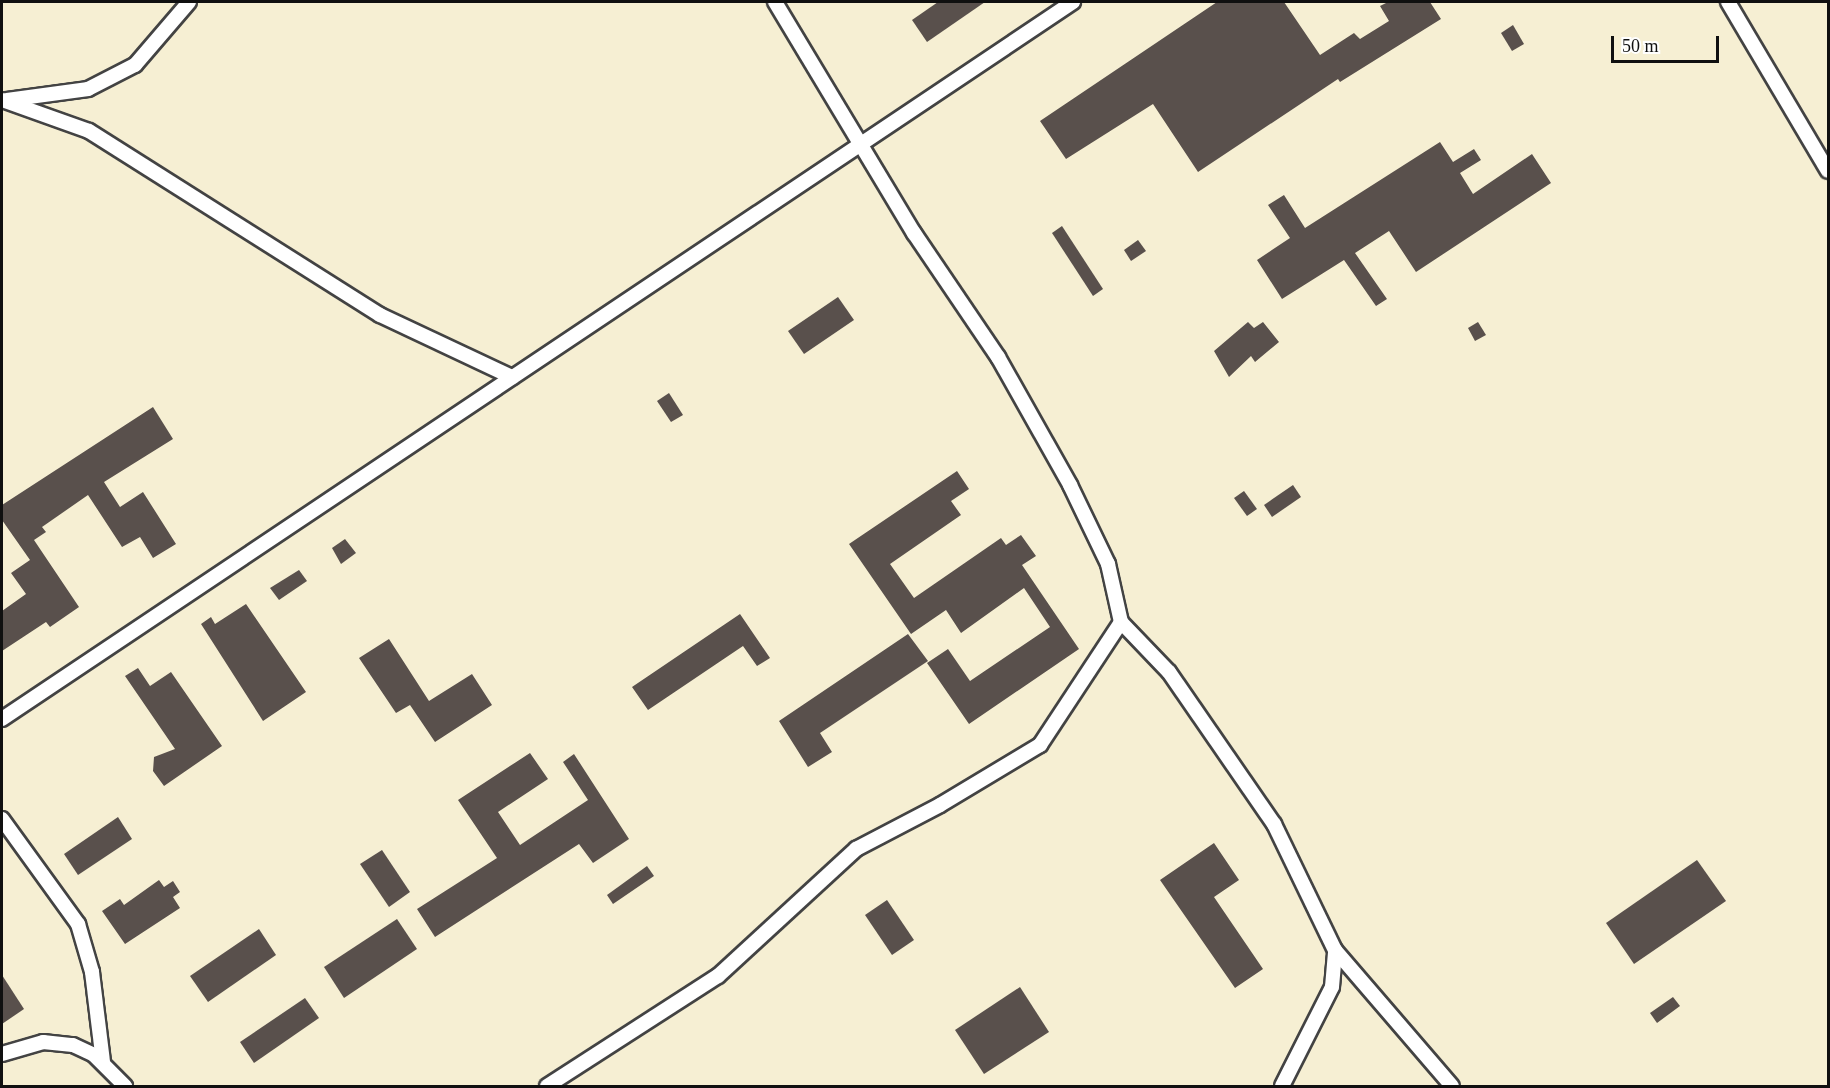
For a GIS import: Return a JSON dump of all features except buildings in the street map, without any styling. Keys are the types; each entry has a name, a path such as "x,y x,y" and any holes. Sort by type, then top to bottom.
{"street":[{"path":"2,100 88,89 135,65 189,2"},
{"path":"775,2 914,233 998,357 1070,485 1108,564 1121,622 1169,672 1274,824 1335,950 1452,1086"},
{"path":"2,719 1073,2"},
{"path":"1728,2 1828,171"},
{"path":"2,100 88,131 380,315 512,377"},
{"path":"547,1086 718,976 856,849 940,805 1040,745 1121,622"},
{"path":"2,819 82,932 92,972 103,1062"},
{"path":"1282,1086 1332,987 1335,950"},
{"path":"2,1054 53,1042 84,1049 103,1062 125,1086"}],"shaded area":[{"path":"2,2 1828,2 1828,1086 2,1086"}]}
